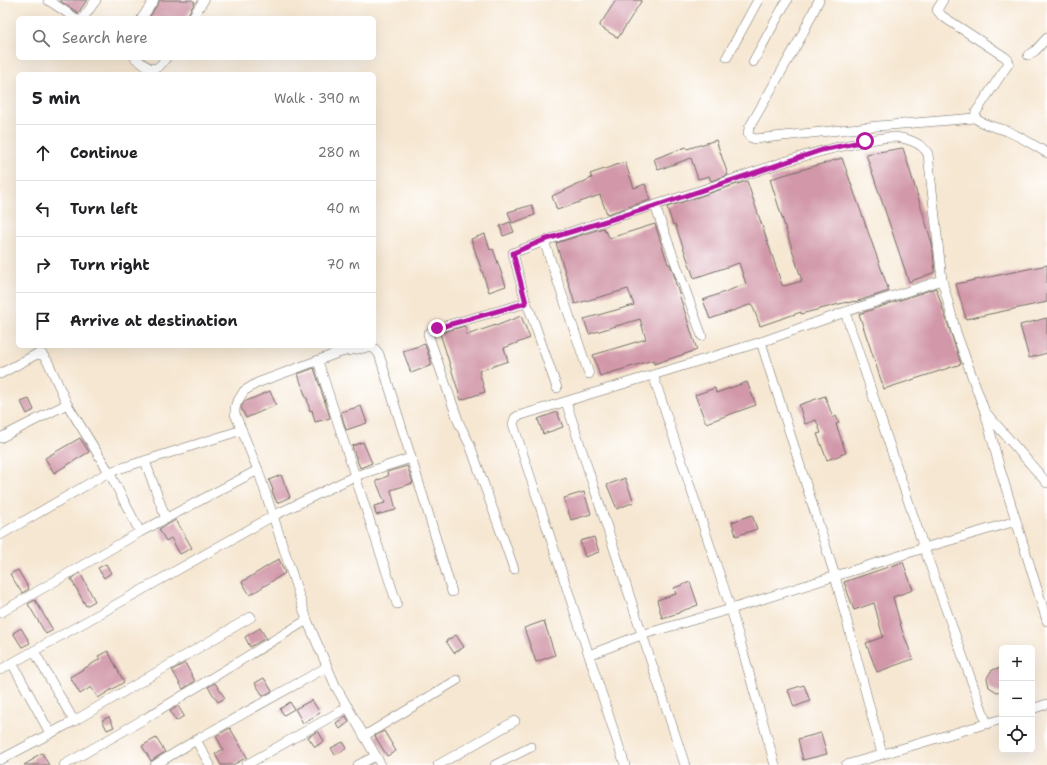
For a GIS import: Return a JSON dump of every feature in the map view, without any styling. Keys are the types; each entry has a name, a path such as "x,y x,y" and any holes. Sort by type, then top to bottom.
{"street":[{"path":"48,0 72,16"},
{"path":"84,16 96,0"},
{"path":"143,16 153,0"},
{"path":"193,16 204,0"},
{"path":"727,56 758,0"},
{"path":"753,62 787,0"},
{"path":"819,0 800,39 749,128 748,134 750,138 756,139 844,129 975,118 982,123 1002,129 1021,138 1047,153"},
{"path":"943,0 938,10 942,16 1008,60 1009,63 976,112 975,118"},
{"path":"1028,55 1035,51 1047,38"},
{"path":"138,60 151,69 157,69 165,60"},
{"path":"557,388 526,303 513,253 544,240 655,206 822,150 865,141 894,137 917,142 928,154 942,280 956,332 985,412 1016,521 1047,621"},
{"path":"655,206 702,336"},
{"path":"544,240 589,374"},
{"path":"625,765 513,424 515,418 761,342 942,280"},
{"path":"514,569 470,445 459,423 428,334 437,328 526,303"},
{"path":"846,312 924,548 987,724"},
{"path":"761,342 835,576 882,754"},
{"path":"381,765 327,667 308,620 258,470 235,409 244,391 257,383 335,354 364,348 374,348 377,350 452,592"},
{"path":"0,374 35,355 42,354 48,362 67,404 109,472 140,532"},
{"path":"318,361 354,476 397,604"},
{"path":"653,375 731,608 775,765"},
{"path":"566,402 641,635 685,765"},
{"path":"0,438 67,404"},
{"path":"985,412 1047,483"},
{"path":"0,535 109,472 242,430"},
{"path":"0,670 273,516 354,476 411,458"},
{"path":"145,461 166,519"},
{"path":"0,613 140,532 258,470"},
{"path":"589,655 641,635 1016,521"},
{"path":"0,760 74,721 251,617"},
{"path":"64,765 146,718 308,620"},
{"path":"34,651 74,721"},
{"path":"12,664 50,733"},
{"path":"155,765 196,740 327,667"},
{"path":"364,736 456,680"},
{"path":"1035,708 1047,704"},
{"path":"246,765 348,707"},
{"path":"846,765 999,720"},
{"path":"438,765 515,721"},
{"path":"196,740 210,765"},
{"path":"495,765 531,747"},
{"path":"358,765 376,756"}],"building":[{"path":"59,0 87,0 78,13"},
{"path":"160,0 192,0 195,2 187,16 150,16"},
{"path":"616,0 642,0 618,38 599,26"},
{"path":"716,140 728,175 711,181 709,176 698,179 691,158 658,170 654,159 686,147 687,149"},
{"path":"903,148 932,243 935,272 909,282 866,154"},
{"path":"842,158 889,291 855,302 847,302 801,314 801,312 760,326 752,304 710,319 703,300 746,284 739,263 694,278 675,224 673,225 667,207 747,181 782,285 784,286 802,281 770,179"},
{"path":"625,162 634,188 645,184 650,200 607,214 600,195 557,210 552,196 592,178 590,174"},
{"path":"532,205 535,215 512,223 508,212"},
{"path":"510,222 514,232 503,236 500,226"},
{"path":"655,224 668,264 670,264 675,278 697,350 654,364 653,360 600,376 593,355 646,339 640,319 589,334 584,319 634,305 628,289 575,304 556,243 603,228 610,238"},
{"path":"485,234 490,250 493,249 506,286 489,292 471,239"},
{"path":"1047,265 1047,302 966,319 956,284"},
{"path":"936,288 961,364 884,389 859,314"},
{"path":"521,316 530,338 504,348 508,361 479,371 485,392 461,400 440,333 465,326 467,335"},
{"path":"1047,318 1047,353 1029,358 1020,325"},
{"path":"425,344 432,365 411,373 403,351"},
{"path":"314,368 330,418 315,422 298,374"},
{"path":"747,382 756,405 706,423 695,395 715,388 716,393"},
{"path":"270,391 276,405 246,418 241,408 244,402"},
{"path":"825,396 833,418 836,416 839,423 836,424 846,453 827,460 817,434 821,433 816,420 805,424 799,405"},
{"path":"29,399 34,410 27,414 21,402"},
{"path":"361,406 367,423 346,430 341,412"},
{"path":"557,412 563,427 543,434 538,419"},
{"path":"80,438 89,452 54,473 45,458"},
{"path":"363,442 372,463 360,468 352,446"},
{"path":"407,466 413,483 391,490 396,510 376,515 374,506 385,503 376,481 388,476 387,472"},
{"path":"281,475 290,497 277,503 269,480"},
{"path":"625,478 634,502 617,509 607,485"},
{"path":"584,492 591,514 571,520 564,498"},
{"path":"752,515 757,529 736,536 732,522"},
{"path":"176,520 192,548 180,554 171,538 166,541 159,529"},
{"path":"594,537 599,552 585,557 580,541"},
{"path":"279,559 285,573 250,595 242,582"},
{"path":"903,562 913,590 893,597 902,630 913,659 877,672 866,643 883,637 874,603 854,610 844,582"},
{"path":"106,564 111,573 104,578 98,568"},
{"path":"18,570 29,589 22,593 10,574"},
{"path":"80,573 95,601 86,606 71,579"},
{"path":"690,582 698,605 662,618 657,600 676,594 674,588"},
{"path":"35,600 53,630 46,634 28,604"},
{"path":"544,621 555,655 536,662 524,628"},
{"path":"21,628 30,643 22,647 13,633"},
{"path":"260,628 266,638 250,647 245,637"},
{"path":"456,635 464,647 454,653 446,641"},
{"path":"108,651 124,682 98,698 91,687 80,694 70,677 100,659 98,656"},
{"path":"185,663 195,681 183,689 172,670"},
{"path":"999,668 999,692 997,692 989,687 987,678 991,671"},
{"path":"264,678 272,691 263,696 255,683"},
{"path":"215,683 225,698 218,702 208,687"},
{"path":"804,685 810,701 794,707 788,690"},
{"path":"312,700 320,713 303,723 295,709"},
{"path":"290,702 294,709 284,715 280,709"},
{"path":"178,706 184,716 176,721 170,711"},
{"path":"346,716 349,722 340,729 336,723"},
{"path":"109,717 114,727 107,730 102,720"},
{"path":"230,728 247,757 233,765 221,765 215,754 223,749 216,736"},
{"path":"318,731 324,741 315,747 308,737"},
{"path":"384,731 396,751 387,756 375,736"},
{"path":"821,733 827,754 803,760 798,739"},
{"path":"156,738 165,752 151,761 142,746"},
{"path":"343,742 347,748 335,755 331,748"},
{"path":"42,753 49,765 24,765 34,759 33,758"}],"route":[{"path":"437,328 526,303 513,253 544,240 655,206 822,150 865,141"}]}
